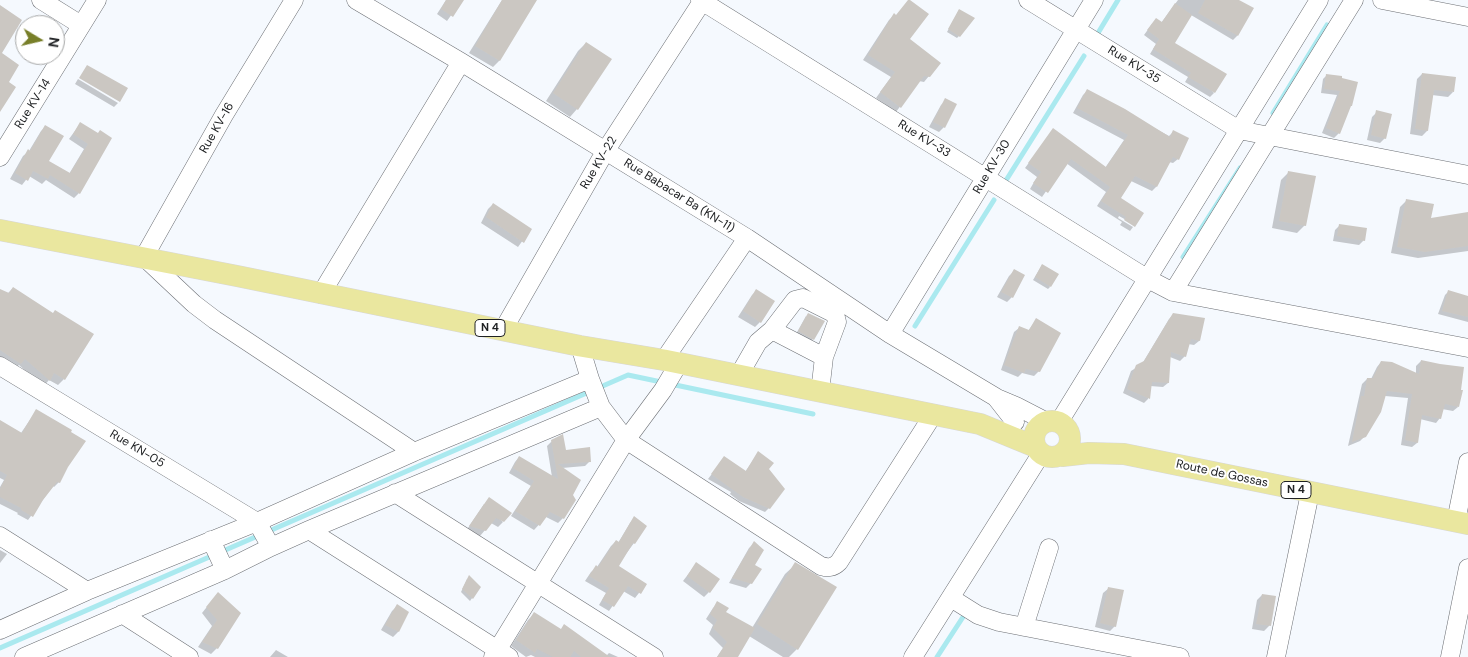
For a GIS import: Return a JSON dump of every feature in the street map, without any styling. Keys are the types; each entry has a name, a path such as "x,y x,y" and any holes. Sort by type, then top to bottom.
{"main road":[{"name":"N 4","path":"0,230 672,365 739,375 980,424 1015,422 1054,424 1124,454"},
{"name":"N 4","path":"980,424 1051,458 1089,453 1124,454"},
{"path":"1038,451 1034,435 1054,424 1071,438 1066,452 1062,456"},
{"name":"Route de Gossas","path":"1124,454 1462,523"}],"street":[{"path":"41,0 82,25"},
{"name":"Rue KV-14","path":"0,157 97,0"},
{"name":"Rue KV-16","path":"144,258 224,116 294,0"},
{"name":"Rue Babacar Ba (KN-11)","path":"356,0 606,150 747,238 890,334 997,398"},
{"name":"Rue KV-22","path":"504,330 606,150 702,0"},
{"name":"Rue KV-33","path":"702,0 1148,279 1173,292 1468,348"},
{"name":"Rue KV-35","path":"1028,0 1239,130"},
{"name":"Rue KV-30","path":"890,334 1094,0"},
{"path":"997,398 1054,424 1148,279 1319,0"},
{"path":"1173,292 1354,0"},
{"path":"1382,0 1468,17"},
{"path":"321,294 460,62"},
{"path":"1239,130 1468,175"},
{"path":"309,530 500,655 538,584 626,440 663,390 672,365 747,238"},
{"path":"144,258 194,304 215,320 414,452"},
{"path":"739,375 758,342 772,330 795,300 803,298 836,314 837,322 824,357 820,392"},
{"path":"772,330 824,357"},
{"path":"580,346 595,393 626,440 821,566 827,568 834,567 838,562 933,415"},
{"name":"Rue KN-05","path":"0,366 264,534"},
{"path":"24,657 122,614 218,554 264,534 414,452 595,393"},
{"path":"0,630 87,592 218,554 264,534 309,530 395,493 595,393"},
{"path":"997,398 1015,422"},
{"path":"913,657 951,598 1038,451"},
{"path":"1462,523 1468,462"},
{"path":"395,493 654,657"},
{"path":"1276,657 1310,493"},
{"path":"0,536 87,592"},
{"path":"1024,627 1049,548"},
{"path":"1450,657 1468,568"},
{"path":"951,598 986,618 1180,657"},
{"path":"122,614 189,657"}],"building":[{"path":"446,0 464,0 453,17 441,9"},
{"path":"502,0 537,0 500,61 475,46"},
{"path":"908,0 929,14 910,39 941,63 930,77 924,76 901,108 880,92 895,72 868,55 894,13 896,15"},
{"path":"1205,0 1239,0 1254,8 1238,36 1198,13"},
{"path":"1175,3 1192,15 1175,43 1227,74 1215,93 1188,77 1191,73 1153,49 1159,39 1147,30 1156,18 1162,22"},
{"path":"0,5 15,15 15,32 2,53 15,62 15,65 19,65 9,82 16,87 0,112"},
{"path":"959,9 975,18 960,37 948,29"},
{"path":"586,42 612,59 578,110 553,93"},
{"path":"87,65 128,88 120,102 79,78"},
{"path":"1422,73 1456,77 1454,92 1434,90 1428,131 1415,129"},
{"path":"1326,74 1342,76 1342,78 1358,82 1352,106 1340,134 1326,128 1340,91 1324,89"},
{"path":"1087,89 1125,109 1170,137 1173,130 1189,138 1179,160 1173,157 1157,187 1135,176 1121,198 1144,213 1135,227 1124,220 1126,217 1101,201 1110,187 1071,159 1048,193 1033,183 1041,172 1028,163 1053,128 1106,167 1128,135 1077,108"},
{"path":"945,98 957,104 945,128 933,122"},
{"path":"1376,110 1392,114 1386,139 1371,135"},
{"path":"80,122 98,133 100,130 112,138 80,194 50,175 48,179 33,171 28,181 15,173 28,149 30,151 45,125 64,136 49,161 70,173 88,144 73,134"},
{"path":"1288,171 1316,176 1306,226 1279,221"},
{"path":"1406,199 1434,204 1431,218 1468,212 1468,246 1425,252 1397,247"},
{"path":"493,203 532,229 524,243 486,217"},
{"path":"1339,224 1367,228 1365,241 1337,236"},
{"path":"1042,264 1059,274 1051,287 1035,277"},
{"path":"1014,269 1025,275 1013,298 1001,292"},
{"path":"13,287 53,313 55,310 94,334 65,380 54,373 50,381 25,359 21,364 0,350 0,289 9,293"},
{"path":"756,289 775,301 761,323 743,311"},
{"path":"1448,290 1468,296 1468,317 1442,311"},
{"path":"808,313 825,321 814,340 798,331"},
{"path":"1173,313 1205,318 1200,341 1191,339 1186,357 1171,352 1169,383 1152,382 1150,399 1127,389 1136,365 1144,361"},
{"path":"1036,318 1061,333 1040,372 1026,369 1024,373 1004,365 1019,326 1029,330"},
{"path":"1421,360 1464,367 1461,390 1463,390 1459,407 1445,404 1441,419 1422,415 1418,443 1405,440 1412,394 1387,391 1381,412 1366,437 1352,442 1361,396 1364,396 1367,378 1373,378 1381,361 1392,362 1419,374"},
{"path":"36,409 72,430 71,432 86,441 68,467 60,483 57,482 33,517 0,497 0,489 7,475 0,471 0,420 22,433"},
{"path":"563,434 566,450 590,447 591,462 558,464 581,480 573,495 576,500 564,519 550,512 540,526 515,511 534,481 513,468 519,456 558,479 551,440"},
{"path":"758,451 774,463 769,469 785,489 770,509 743,497 711,474 724,456 746,471"},
{"path":"489,497 512,513 504,522 496,518 486,531 469,526"},
{"path":"634,516 647,526 635,544 633,543 619,566 647,584 641,594 628,586 614,607 602,600 609,588 589,576 596,565 598,567 616,540 619,542"},
{"path":"754,541 764,550 755,565 762,569 752,584 732,578"},
{"path":"696,562 720,579 710,593 687,576"},
{"path":"795,562 837,587 798,650 757,624"},
{"path":"469,575 481,587 473,599 462,589"},
{"path":"1108,587 1124,590 1116,627 1100,623"},
{"path":"218,592 241,613 218,649 202,642 217,620 206,607"},
{"path":"1262,594 1276,596 1271,626 1256,624"},
{"path":"717,601 729,608 726,612 755,628 738,657 717,657 727,642 713,628 717,620 710,614"},
{"path":"397,604 409,612 399,632 385,625"},
{"path":"534,612 561,629 564,624 610,657 581,657 574,651 570,657 553,657 537,649 535,653 516,640"}],"waterway":[{"path":"1095,38 1118,0"},
{"path":"1273,113 1327,25"},
{"path":"1005,182 1084,56"},
{"path":"1183,257 1240,168"},
{"path":"915,326 994,200"},
{"path":"0,648 628,375 813,414"},
{"path":"937,657 963,617"}]}
